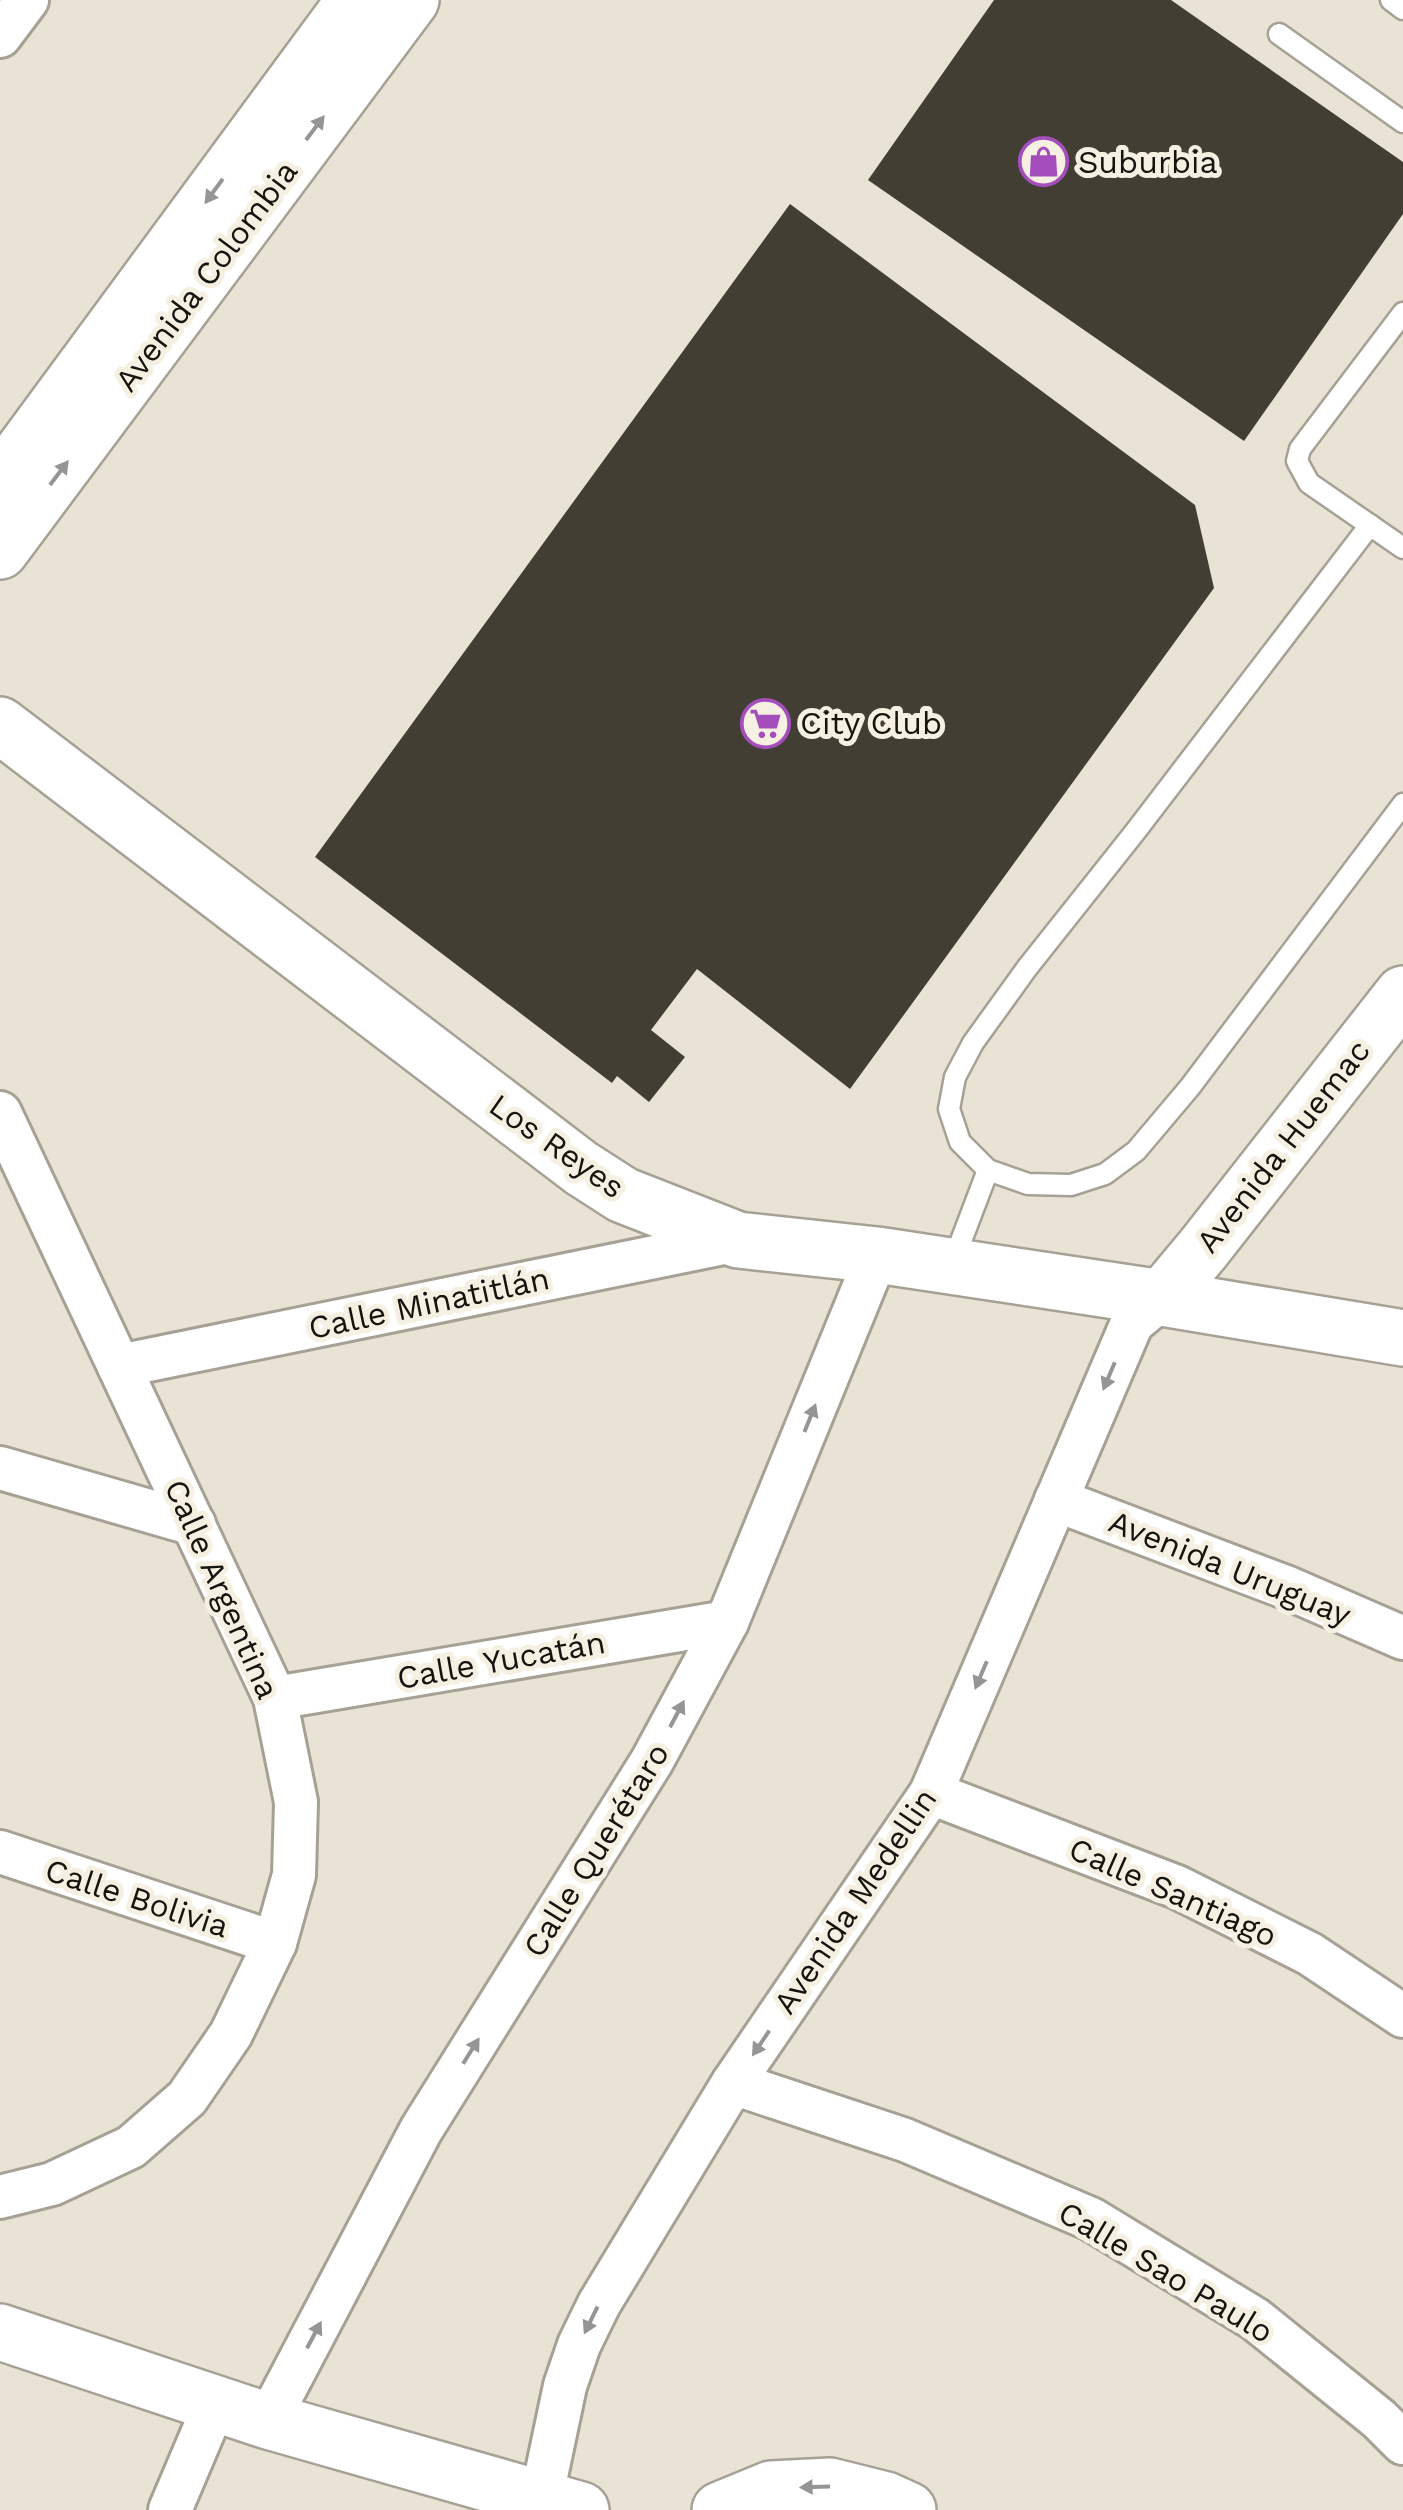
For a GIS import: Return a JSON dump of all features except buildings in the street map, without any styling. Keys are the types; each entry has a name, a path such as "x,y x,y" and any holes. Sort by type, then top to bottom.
{"street":[{"path":"0,36 27,0"},
{"name":"Avenida Colombia","path":"4,504 354,0"},
{"name":"Avenida Colombia","path":"4,504 411,0"},
{"name":"Los Reyes","path":"0,725 581,1168 623,1195 738,1240 877,1255 1403,1338"},
{"name":"Avenida Huemac","path":"1162,1298 1403,994"},
{"name":"Calle Argentina","path":"0,1113 274,1698 296,1802 294,1874 275,1943 231,2034 188,2098 131,2147 52,2184 0,2197"},
{"name":"Calle Minatitlán","path":"120,1366 738,1240"},
{"name":"Calle Querétaro","path":"268,2421 421,2130 652,1761 727,1622 877,1255"},
{"name":"Avenida Medellin","path":"561,2505 565,2386 599,2304 734,2083 931,1793 1132,1323 1162,1298"},
{"path":"0,1468 194,1524"},
{"name":"Avenida Uruguay","path":"1056,1500 1288,1588 1403,1638"},
{"name":"Calle Yucatán","path":"274,1698 727,1622"},
{"name":"Calle Santiago","path":"931,1793 1178,1887 1310,1954 1403,2016"},
{"name":"Calle Bolivia","path":"0,1852 275,1943"},
{"name":"Calle Sao Paulo","path":"734,2083 905,2140 1091,2220 1254,2319 1379,2418 1403,2443"},
{"path":"0,2332 268,2421 561,2505"},
{"path":"170,2510 215,2404"},
{"path":"720,2510 771,2489 830,2486 886,2500 908,2510"}],"lane":[{"path":"1391,0 1403,8"},
{"path":"1280,34 1403,122"},
{"path":"1403,312 1300,449 1297,461 1310,482 1403,548"},
{"path":"1370,525 973,1043 955,1077 948,1109 960,1142 988,1170 1028,1184 1071,1185 1105,1174 1136,1150 1190,1088 1403,804"},
{"path":"951,1266 988,1170"}],"place":[{"name":"Suburbia","path":"1043,162"},
{"name":"City Club","path":"765,723"}]}
